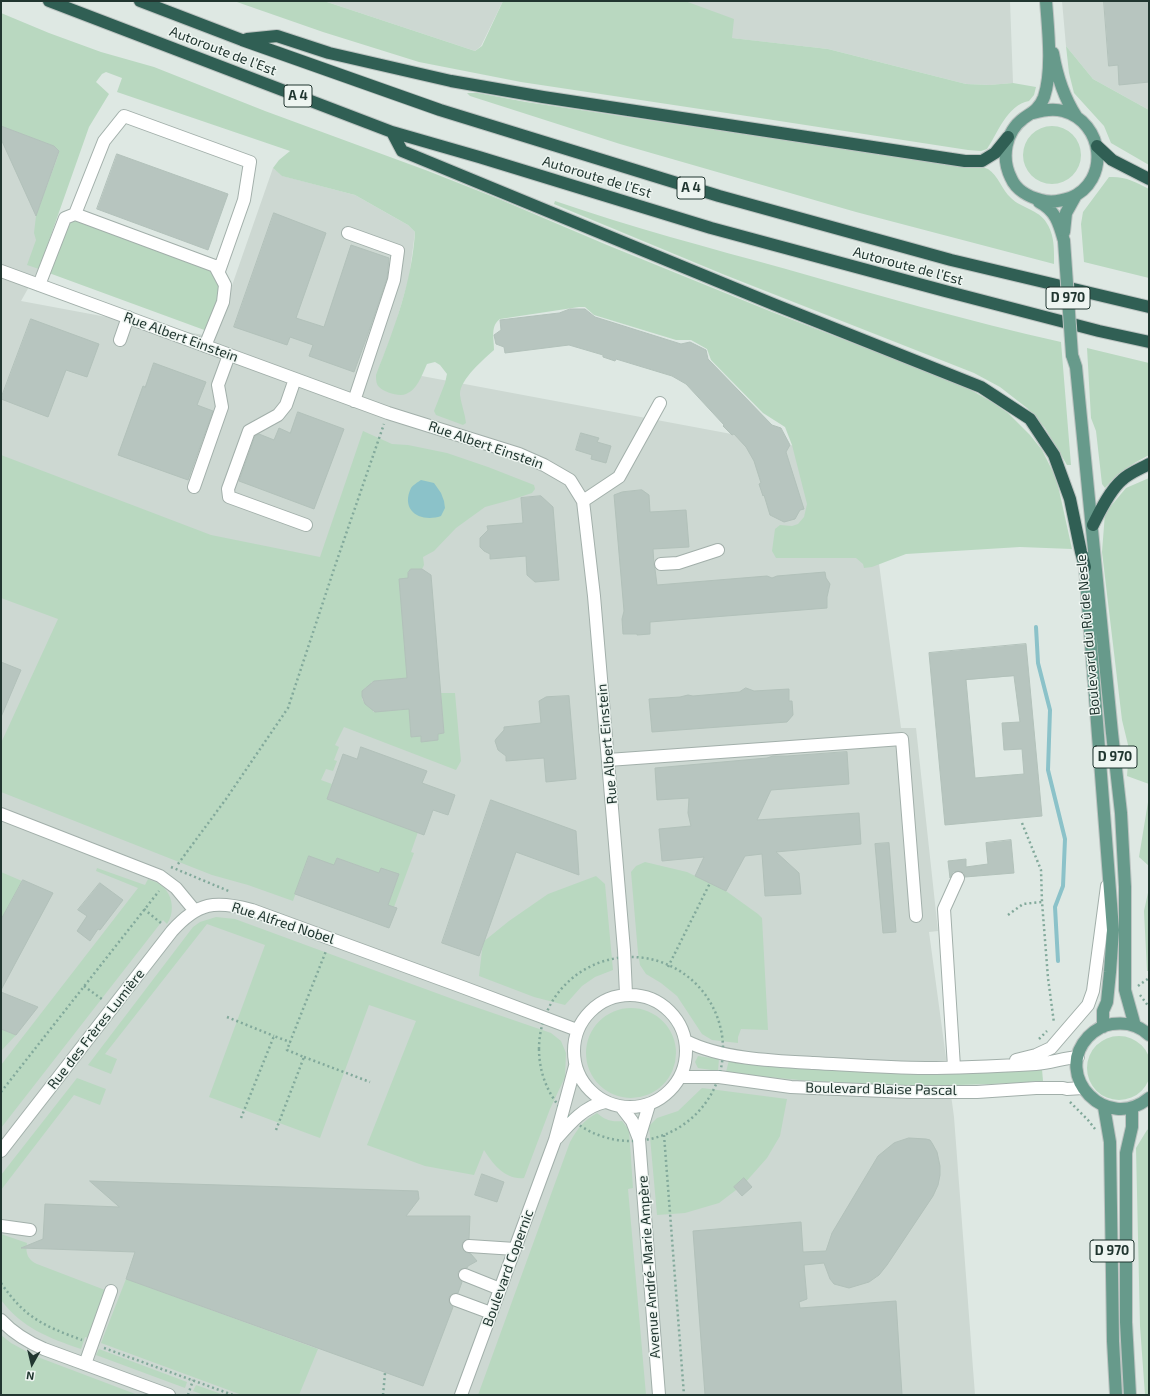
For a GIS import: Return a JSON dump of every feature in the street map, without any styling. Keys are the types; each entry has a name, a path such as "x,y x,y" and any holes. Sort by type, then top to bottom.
{"highway":[{"name":"Autoroute de l’Est","path":"49,1 392,132 719,230 945,292 1149,342"},
{"name":"Autoroute de l’Est","path":"140,1 242,40 440,110 718,196 951,260 1149,307"},
{"path":"242,40 277,36 328,53 451,81 543,97 965,162 982,161 995,153 1008,137"},
{"path":"392,132 402,150 773,304 981,387 1030,419 1054,455 1070,499 1085,568"},
{"path":"1097,146 1112,160 1149,179"},
{"path":"1092,525 1121,480 1149,464"}],"main road":[{"name":"Boulevard du Rû de Nesle","path":"1046,1 1048,73 1044,99 1033,113 1014,127 1008,137 1005,151 1006,166 1011,179 1020,190 1044,204 1054,214 1060,226 1064,241"},
{"name":"Boulevard du Rû de Nesle","path":"1047,18 1053,55 1061,87 1067,102 1076,116"},
{"name":"Boulevard du Rû de Nesle","path":"1033,113 1048,109 1062,110 1076,116 1086,124 1093,134 1097,146 1098,157 1096,169 1092,179 1076,196 1066,213 1064,241 1072,355 1076,367 1121,813 1125,887 1125,990 1135,1026"},
{"name":"Boulevard du Rû de Nesle","path":"1032,198 1047,202 1062,201 1076,196"},
{"name":"D 970","path":"1072,355 1070,368 1087,551 1085,568 1113,930 1107,1002 1103,1011 1103,1027"},
{"path":"1149,1035 1135,1026 1120,1023 1103,1027 1091,1034 1082,1046 1078,1057 1078,1074 1083,1088 1093,1100 1104,1106 1117,1109 1132,1108 1145,1102 1149,1098"},
{"name":"D 970","path":"1104,1106 1110,1142 1113,1341 1116,1395"},
{"path":"1130,1395 1126,1322 1126,1161 1128,1140 1132,1127 1132,1108"}],"street":[{"path":"75,214 104,141 124,116 250,162 244,200 219,271"},
{"path":"39,285 65,218 75,214 215,266 219,271 225,285 222,302 205,346"},
{"path":"348,233 398,251 394,280 354,401"},
{"name":"Rue Albert Einstein","path":"2,276 39,285 388,413 485,442 544,465 570,480 583,501 598,634 624,950 626,994"},
{"path":"120,340 128,318"},
{"path":"194,488 222,407 218,384 229,355"},
{"path":"296,379 286,405 278,415 249,431 228,489 229,497 306,525"},
{"path":"583,501 619,477 660,403"},
{"path":"661,564 678,563 718,550"},
{"path":"608,760 902,739 916,916"},
{"path":"1,814 160,876 186,898 195,911"},
{"path":"973,1067 1018,1059 1043,1052 1057,1042 1088,1005 1093,991 1108,870"},
{"path":"954,1067 944,909 958,878"},
{"name":"Rue Alfred Nobel","path":"195,911 211,905 225,904 239,906 494,998 577,1030"},
{"name":"Rue des Frères Lumière","path":"1,1151 172,931 184,918 195,911"},
{"path":"626,994 646,997 665,1006 678,1022 686,1041 686,1059 680,1077 666,1094 649,1105 622,1108 605,1102 592,1093 581,1081 575,1066 573,1048 577,1030 584,1016 596,1005 610,998 626,994"},
{"name":"Boulevard Blaise Pascal","path":"686,1041 697,1046 722,1053 790,1062 926,1068 1045,1064 1063,1058 1078,1057"},
{"name":"Boulevard Copernic","path":"461,1395 555,1140 575,1066"},
{"name":"Boulevard Blaise Pascal","path":"680,1077 718,1077 791,1087 908,1092 977,1092 1036,1088 1083,1088"},
{"name":"Boulevard Copernic","path":"555,1140 573,1119 594,1106 605,1102"},
{"name":"Avenue André-Marie Ampère","path":"649,1105 639,1139 659,1395"},
{"name":"Avenue André-Marie Ampère","path":"622,1108 632,1121 639,1139"},
{"path":"1,1226 30,1230"},
{"path":"469,1246 515,1249"},
{"path":"465,1275 500,1289"},
{"path":"85,1364 111,1291"},
{"path":"456,1300 491,1313"},
{"path":"1,1320 15,1333 44,1350 169,1395"}],"path":[{"path":"178,864 226,799 288,708 388,413"},
{"path":"1022,823 1041,870 1048,978 1054,1023"},
{"path":"668,967 710,883"},
{"path":"1,1092 160,889"},
{"path":"1008,916 1023,904 1042,902"},
{"path":"144,909 172,931"},
{"path":"331,939 287,1050 370,1082"},
{"path":"631,957 657,962 668,967 680,973 701,990 715,1012 722,1032 722,1042"},
{"path":"549,1007 561,989 580,973 597,964 617,958"},
{"path":"1136,988 1149,978"},
{"path":"84,986 112,1008"},
{"path":"1139,994 1149,1007"},
{"path":"227,1018 290,1042"},
{"path":"542,1027 540,1034 539,1065 542,1079 553,1098"},
{"path":"241,1118 274,1036"},
{"path":"276,1130 304,1056"},
{"path":"582,1126 592,1132 615,1140 639,1139 664,1135 678,1128 701,1110 711,1098 717,1085"},
{"path":"664,1135 684,1395"},
{"path":"1,1283 17,1305 41,1324 233,1395"},
{"path":"383,1395 385,1373"},
{"path":"188,1395 193,1380"}],"shaded area":[{"path":"324,1 503,1 481,46 475,51"},
{"path":"685,1 1010,1 1013,83 989,85 966,84 828,49 731,38"},
{"path":"1062,1 1149,1 1149,110 1093,79 1066,46"},
{"path":"1,74 87,105 39,269 21,301 214,337 273,168 283,176 355,195 408,225 415,232 409,278 394,329 379,368 865,459 901,728 916,728 938,931 929,932 954,1117 975,1395 1,1395"}],"green space":[{"path":"234,1 324,1 475,51 482,46 503,1 685,1 734,19 732,38 828,49 966,84 989,85 1013,83 1036,87 1034,95 1029,101 1015,108 1004,120 987,149 981,151 968,150 521,82 419,62 323,32"},
{"path":"1,13 101,52 154,67 265,111 428,171 772,312 962,385 1008,413 1030,435 1042,450 1055,476 1072,549 1020,547 906,554 872,567 864,568 863,564 856,558 776,558 772,551 775,529 780,525 792,526 798,524 804,517 807,504 792,445 785,427 763,413 711,360 707,349 691,340 676,340 594,315 585,307 500,319 495,325 493,333 494,350 473,370 463,383 460,395 466,423 463,425 436,415 434,411 447,374 440,365 435,362 427,364 419,382 410,392 400,395 384,391 377,384 376,375 395,323 406,287 415,232 408,225 355,195 282,176 273,168 279,160 290,151 117,92 122,78 106,72 102,74 96,82 109,94 89,127 39,269 27,265 36,240 34,233 36,216 59,151 54,146 1,126"},
{"path":"1066,46 1093,79 1149,110 1149,165 1111,143 1104,126 1074,93 1069,73"},
{"path":"467,93 478,93 526,102 966,167 985,168 995,175 1011,198 1039,215 1046,222 1052,237 1054,264 856,212 620,144 470,96"},
{"path":"1046,126 1058,126 1073,134 1081,149 1081,161 1073,176 1058,184 1046,184 1031,176 1023,161 1023,149 1031,134"},
{"path":"1109,177 1135,182 1149,189 1149,278 1084,262 1081,224 1083,212"},
{"path":"555,201 670,237 888,298 1061,342 1071,465 1067,465 1045,428 1027,408 1000,387 974,373 725,275 554,204"},
{"path":"78,219 215,271 222,288 207,331 49,273 68,222"},
{"path":"1087,348 1149,363 1149,455 1125,469 1105,488 1102,484 1096,431 1091,418"},
{"path":"363,431 392,444 408,445 447,453 534,485 535,489 532,493 485,507 456,528 434,551 423,557 424,565 422,569 411,569 408,573 407,678 371,682 372,686 366,687 362,691 362,699 365,704 373,707 373,712 409,709 421,736 421,741 444,733 441,693 455,693 461,761 456,770 344,727 335,745 339,747 334,760 337,761 333,771 326,769 321,780 332,784 327,799 418,832 411,852 414,853 394,907 388,905 399,875 381,868 375,883 366,868 337,858 332,871 322,861 309,856 293,901 248,885 212,875 1,792 1,743 58,619 1,598 1,455 211,535 320,557"},
{"path":"1149,478 1149,784 1127,776 1129,749 1122,720 1102,552 1105,513 1126,488"},
{"path":"1149,796 1149,866 1139,857"},
{"path":"645,862 687,872 726,891 762,918 768,1030 741,1029 738,1037 738,1043 712,1040 702,1034 677,996 661,983 646,974 640,965 638,953 631,872 636,866"},
{"path":"97,868 145,885 148,879 160,885 166,890 171,899 172,909 170,919 167,924 163,920 1,1128 1,1065 138,888 96,871"},
{"path":"1,872 22,881 1,920"},
{"path":"596,876 605,884 613,970 595,977 582,986 565,1005 534,997 479,976 483,942 509,921 548,894"},
{"path":"1149,888 1149,971 1147,971 1144,911"},
{"path":"216,917 235,919 458,1001 551,1033 561,1041 566,1053 565,1077 550,1109 524,1178 517,1178 505,1174 491,1161 484,1150 474,1175 425,1166 367,1145 416,1021 369,1005 320,1138 209,1097 265,945 207,924 105,1054 117,1059 111,1074 88,1065 193,927 200,922"},
{"path":"631,1008 648,1011 663,1021 673,1036 676,1053 673,1070 663,1085 648,1095 631,1098 614,1095 599,1085 589,1070 586,1053 589,1036 599,1021 614,1011"},
{"path":"1,1029 16,1035 1,1051"},
{"path":"1113,1036 1125,1036 1142,1045 1149,1056 1151,1068 1149,1080 1142,1091 1125,1100 1113,1100 1101,1095 1092,1086 1087,1074 1087,1062 1092,1050 1101,1041"},
{"path":"698,1056 719,1059 718,1071 698,1068 695,1062"},
{"path":"729,1060 807,1068 886,1073 925,1074 1003,1072 1042,1069 1043,1081 964,1085 884,1085 845,1083 766,1077 726,1072"},
{"path":"77,1078 106,1089 100,1105 74,1095 1,1190 1,1175"},
{"path":"702,1088 787,1099 780,1136 767,1158 744,1184 719,1203 685,1213 657,1215 649,1126 657,1118 678,1111"},
{"path":"597,1113 608,1120 622,1121 629,1130 633,1188 628,1189 646,1395 478,1395 570,1142 581,1125"},
{"path":"1149,1129 1149,1395 1145,1395 1140,1326 1136,1148"},
{"path":"1,1234 27,1243 26,1250 28,1256 37,1264 105,1290 88,1338 85,1337 81,1349 58,1341 27,1325 9,1310 1,1300"},
{"path":"126,1279 318,1349 299,1395 242,1395 101,1343"},
{"path":"1,1335 11,1343 35,1356 138,1395 1,1395"},
{"path":"99,1349 187,1382 185,1388 96,1355"},
{"path":"196,1385 224,1395 204,1395 193,1391"}],"water":[{"path":"421,480 434,483 441,493 445,508 441,516 426,518 414,513 410,509 408,496 411,488"}],"building":[{"path":"1104,1 1149,1 1149,82 1119,85 1118,65 1109,66"},
{"path":"1,126 54,146 59,151 36,216 1,139"},
{"path":"117,154 228,194 208,250 97,209"},
{"path":"274,213 326,233 296,318 324,327 351,245 389,258 387,278 354,372 309,356 313,345 290,337 287,345 234,327"},
{"path":"570,309 585,309 595,317 681,344 690,342 706,350 708,359 772,425 781,428 790,445 786,452 804,509 800,510 795,519 784,522 770,515 759,484 761,483 754,461 746,447 734,434 732,435 723,426 724,425 686,384 672,376 616,359 615,361 603,357 603,355 569,345 505,353 504,347 496,344 494,335 501,330 500,320 559,313"},
{"path":"31,319 99,344 87,377 66,370 48,417 1,399"},
{"path":"154,363 206,382 197,405 213,411 188,480 118,455 143,386 145,387"},
{"path":"298,412 344,429 314,509 239,481 255,436 259,434 274,440 279,428 290,433"},
{"path":"581,433 599,438 597,442 611,446 606,463 591,459 592,455 576,450"},
{"path":"642,490 649,495 650,512 686,510 689,547 653,549 657,585 767,576 772,578 777,576 825,572 826,578 830,584 827,597 827,608 650,622 650,634 623,634 622,619 624,611 614,495 622,492"},
{"path":"541,496 553,507 559,580 535,582 527,575 526,556 490,559 490,554 480,547 480,538 488,530 487,526 523,523 521,498"},
{"path":"411,569 422,569 431,575 444,733 438,734 438,740 421,742 421,736 411,737 409,709 375,712 365,704 362,696 362,691 374,681 407,678 399,579 408,578 408,573"},
{"path":"1026,644 1042,816 945,825 929,653","holes":["1014,676 1020,722 1002,723 1004,750 1022,749 1024,774 975,778 966,680"]},
{"path":"1,662 21,670 1,717"},
{"path":"746,688 754,691 789,689 789,701 792,701 793,715 787,722 652,732 649,699 739,692"},
{"path":"569,696 576,779 546,782 544,758 506,761 506,756 498,750 495,741 504,730 504,727 541,723 539,701 546,697"},
{"path":"361,747 427,771 422,783 455,795 448,815 433,810 424,835 327,799 343,754 357,759"},
{"path":"847,752 849,784 771,790 757,820 859,813 861,844 776,852 799,873 801,894 765,896 762,854 745,856 726,891 695,876 704,857 662,861 659,829 691,826 688,813 689,798 657,800 655,768 767,758 773,756"},
{"path":"491,800 576,831 579,875 516,852 479,956 442,943"},
{"path":"1011,840 1014,873 965,877 964,873 958,871 953,872 950,878 948,861 966,859 966,867 988,864 986,843"},
{"path":"889,843 896,932 883,933 875,844"},
{"path":"309,856 334,865 337,858 379,873 381,868 399,874 388,905 397,908 389,928 295,894"},
{"path":"23,880 53,893 1,990 1,920"},
{"path":"100,883 123,900 100,930 98,929 90,941 77,931 87,916 78,910"},
{"path":"1,992 38,1007 16,1035 1,1029"},
{"path":"909,1138 930,1140 937,1152 940,1175 938,1185 933,1196 887,1265 879,1275 869,1282 849,1288 834,1284 830,1279 824,1263 804,1265 807,1299 799,1302 800,1308 896,1301 902,1395 705,1395 693,1231 801,1222 803,1252 826,1251 832,1233 878,1156 894,1143"},
{"path":"482,1174 504,1182 497,1202 475,1195"},
{"path":"744,1178 752,1187 742,1196 734,1187"},
{"path":"90,1181 418,1191 419,1199 406,1216 470,1216 469,1239 463,1242 462,1246 465,1252 471,1254 477,1261 458,1272 458,1276 462,1282 458,1293 452,1294 449,1297 449,1302 453,1307 423,1386 126,1279 135,1252 21,1248 43,1239 45,1204 119,1207"}],"waterway":[{"path":"1036,627 1038,663 1050,710 1048,770 1065,839 1063,886 1055,907 1058,961"}]}
